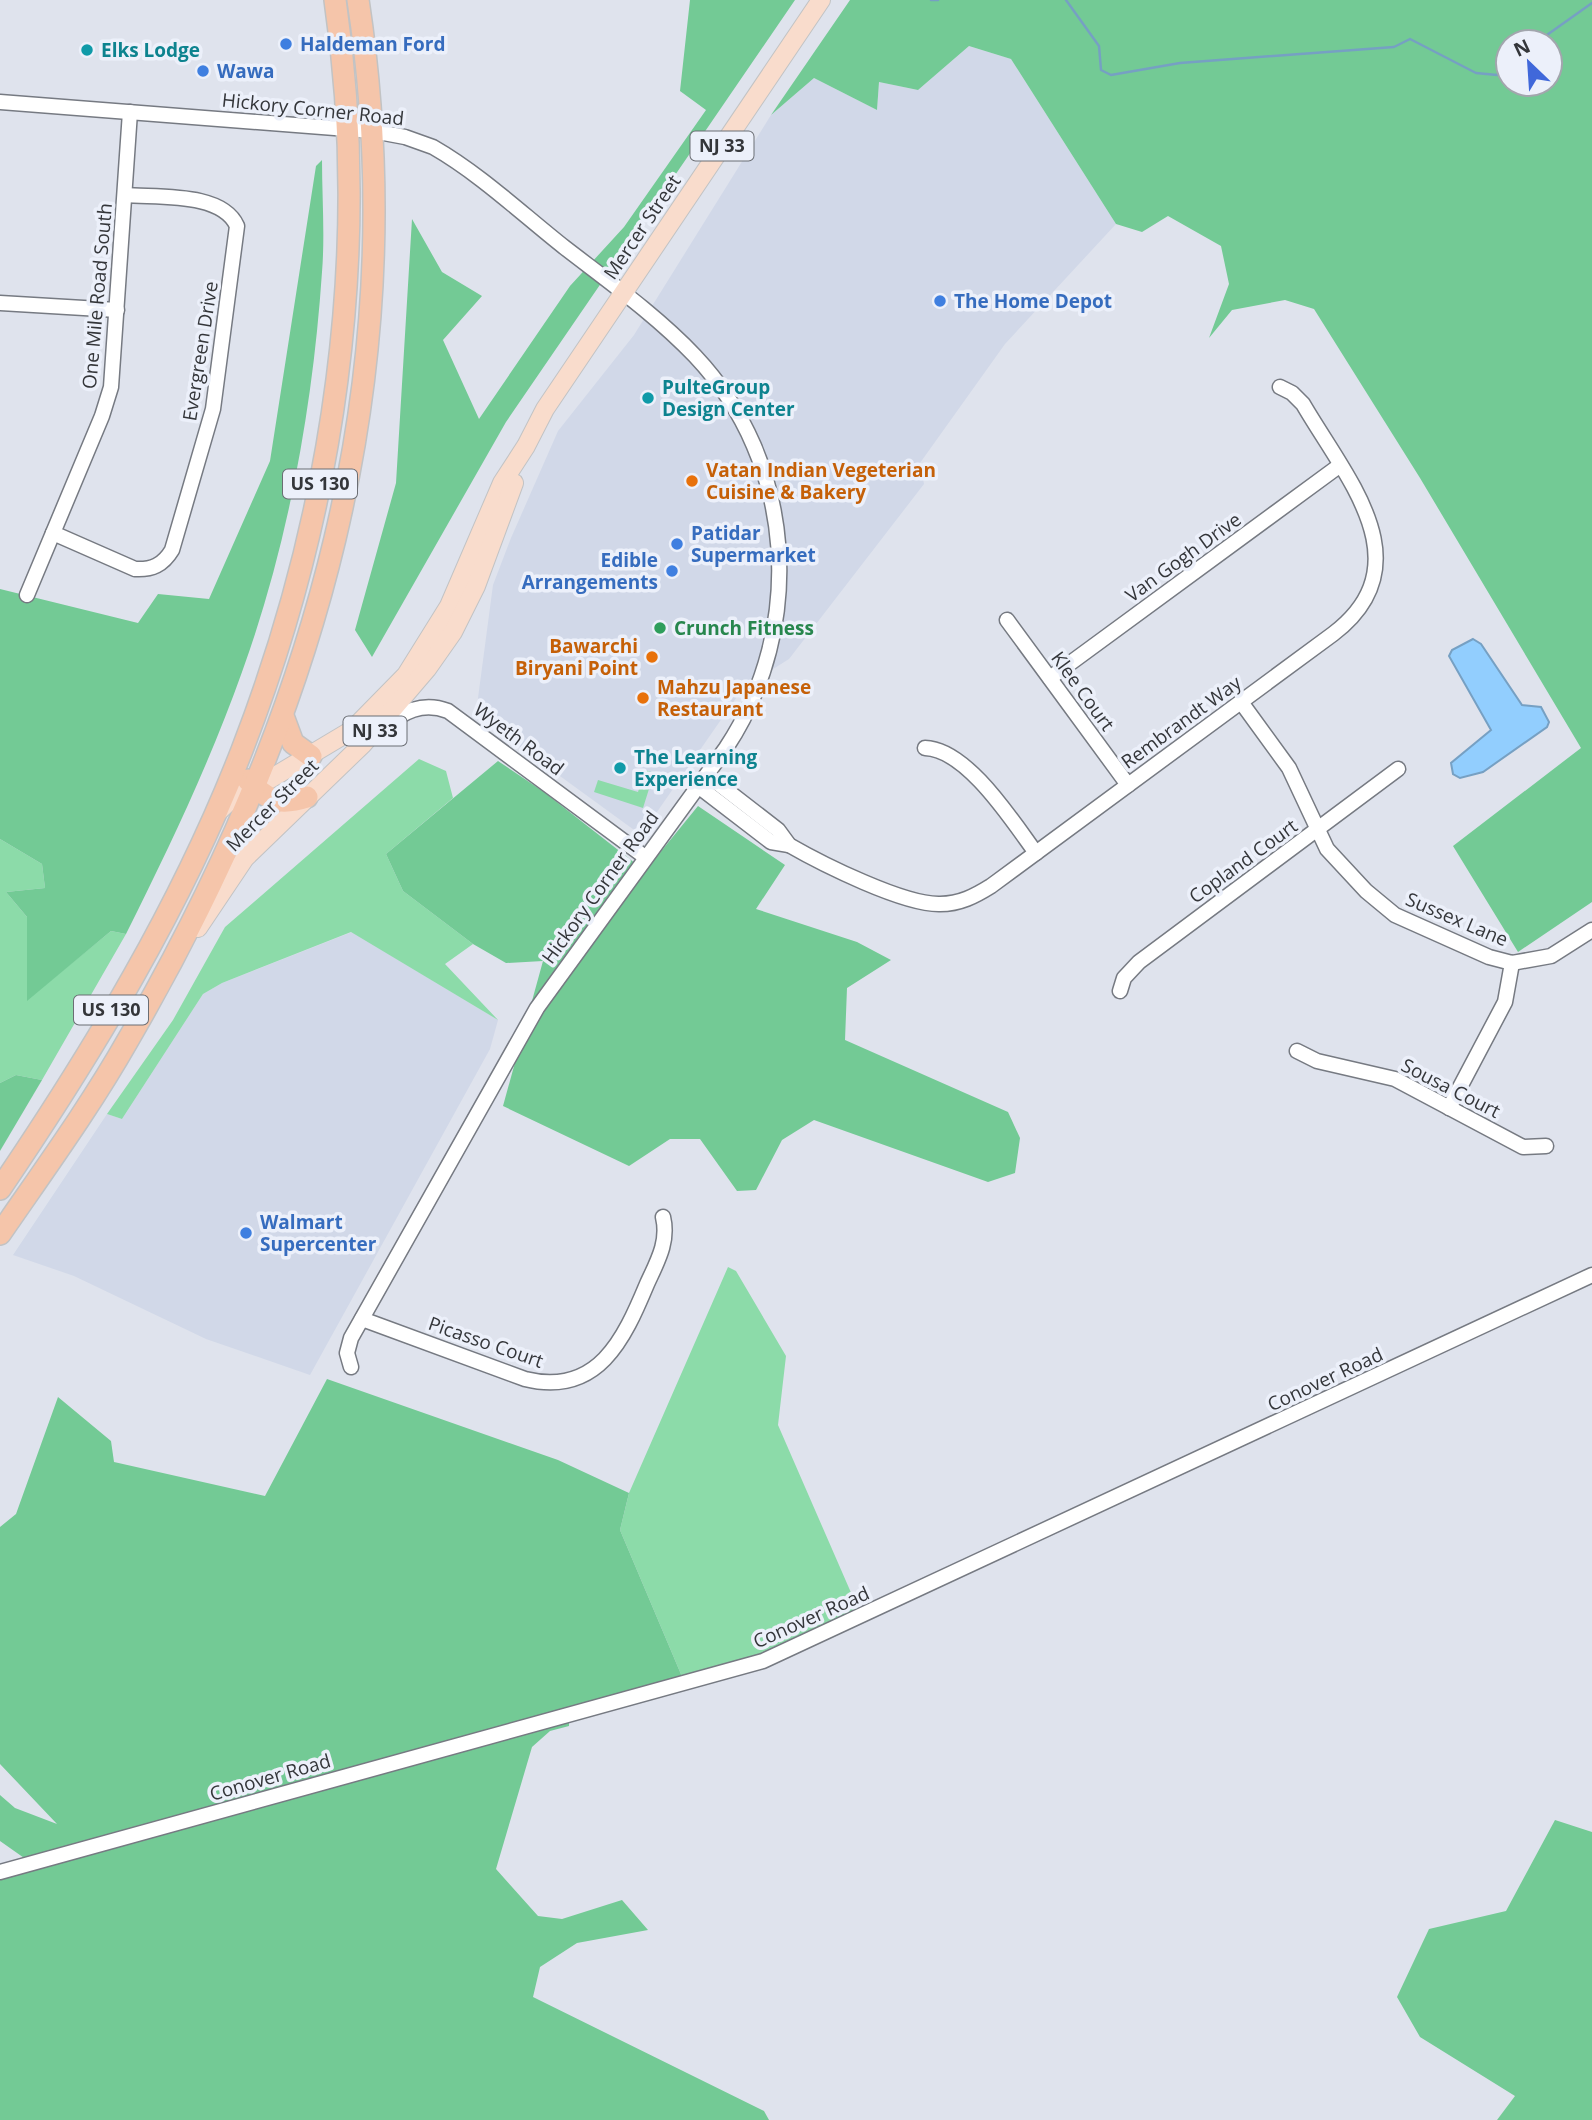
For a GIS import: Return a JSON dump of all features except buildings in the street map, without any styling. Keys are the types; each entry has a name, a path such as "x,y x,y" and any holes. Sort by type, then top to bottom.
{"highway":[{"name":"US 130","path":"0,1189 135,971 184,879 241,753 290,610 325,459 345,305 349,201 347,129 342,52 335,0"},
{"name":"US 130","path":"0,1234 83,1113 191,928 255,788 283,716 324,590 356,444 373,296 376,197 373,131 358,0"},
{"path":"283,716 293,743 311,756"},
{"path":"241,753 242,775 273,802 288,803 307,797"}],"main road":[{"name":"Mercer Street","path":"209,823 222,806 311,756 369,715 421,656 449,606 502,483 526,446 545,408 821,0"},
{"name":"Mercer Street","path":"164,977 245,858 363,744 427,669 453,632 476,586 526,446"}],"street":[{"name":"Hickory Corner Road","path":"0,102 373,131 420,141 446,154 623,293 695,356 723,391 756,451 778,526 781,581 777,622 768,663 741,724 537,1008 362,1319 347,1353 351,1367"},
{"name":"One Mile Road South","path":"27,595 106,406 114,368 130,112"},
{"name":"Evergreen Drive","path":"53,533 135,569 144,570 160,564 172,550 213,409 237,226 228,212 211,202 125,195"},
{"path":"0,303 117,310"},
{"name":"Rembrandt Way","path":"703,780 778,830 789,845 866,881 931,904 958,903 971,898 1037,853 1349,621 1370,591 1377,565 1374,534 1303,404 1292,393 1280,387"},
{"name":"Van Gogh Drive","path":"1050,678 1339,466"},
{"name":"Klee Court","path":"1007,620 1128,785"},
{"name":"Sussex Lane","path":"1241,702 1289,768 1316,832 1332,856 1395,915 1489,957 1512,962 1532,961 1557,953 1592,931"},
{"name":"Wyeth Road","path":"363,744 402,713 419,707 441,709 485,737 645,857"},
{"path":"925,748 948,754 972,775 996,800 1037,853"},
{"name":"Copland Court","path":"1120,991 1124,978 1139,962 1398,769"},
{"path":"1449,1108 1506,1002 1512,962"},
{"name":"Sousa Court","path":"1297,1051 1318,1061 1387,1076 1522,1147 1546,1146"},
{"name":"Picasso Court","path":"362,1319 525,1379 554,1382 580,1375 604,1361 623,1339 663,1247 666,1230 663,1217"},
{"name":"Conover Road","path":"0,1872 763,1661 1592,1276"}],"shaded area":[{"path":"969,46 1011,59 1116,224 1005,344 920,463 924,484 789,659 743,688 641,835 483,720 478,698 493,585 511,538 558,431 634,335 771,115 814,78 877,110 879,82 918,90"},
{"path":"352,932 498,1020 490,1049 310,1375 206,1339 74,1276 13,1255 107,1114 122,1119 203,994 222,983"}],"green space":[{"path":"690,0 795,0 506,422 372,657 355,630 396,483 412,219 442,272 482,296 443,340 479,419 570,286 624,227 706,110 680,91"},
{"path":"850,0 1592,0 1592,902 1518,952 1453,846 1581,748 1420,478 1314,309 1285,300 1232,310 1209,338 1229,284 1221,246 1168,216 1142,232 1116,224 1011,59 969,46 918,90 879,82 877,110 814,78 771,115"},
{"path":"322,160 322,272 305,424 273,575 242,672 188,804 126,934 111,931 27,1001 27,917 6,892 45,888 42,864 0,839 0,589 138,623 158,594 209,599 270,461 316,166"},
{"path":"419,759 446,771 453,798 386,854 403,891 473,944 445,964 498,1020 351,932 222,983 203,994 122,1119 107,1114 173,1020 225,927"},
{"path":"498,761 544,792 645,871 698,806 785,865 756,909 857,942 891,960 847,988 845,1040 1008,1112 1020,1138 1015,1173 988,1182 814,1120 782,1140 756,1190 737,1191 700,1139 670,1139 629,1166 503,1106 543,961 506,963 473,944 403,891 386,854"},
{"path":"645,770 654,773 643,808 594,792 598,780 638,792"},
{"path":"0,839 42,864 45,888 6,892 27,917 27,1000 111,931 126,934 42,1080 16,1075 0,1083"},
{"path":"16,1075 42,1080 0,1151 0,1083"},
{"path":"728,1267 736,1271 786,1356 778,1425 859,1611 750,1660 683,1679 620,1530 629,1493"},
{"path":"327,1379 558,1460 629,1493 620,1530 683,1679 569,1708 569,1726 550,1731 532,1747 496,1869 538,1916 562,1919 622,1900 648,1930 577,1943 540,1967 533,1997 764,2111 769,2120 0,2120 0,1869 27,1860 0,1841 0,1795 15,1808 57,1824 0,1764 0,1527 16,1514 58,1397 111,1441 114,1462 265,1496"},
{"path":"1555,1820 1592,1832 1592,2120 1497,2120 1515,2096 1420,2037 1397,1997 1429,1929 1506,1911"}],"water":[{"path":"1473,639 1481,644 1522,705 1541,707 1549,722 1547,727 1483,772 1460,778 1453,774 1451,763 1491,730 1449,656 1452,650"}],"waterway":[{"path":"931,0 938,0"},
{"path":"1066,0 1099,46 1101,70 1111,75 1180,63 1394,47 1410,39 1476,73 1494,75"},
{"path":"1557,28 1592,3"}],"place":[{"name":"Haldeman Ford","path":"286,44"},
{"name":"Elks Lodge","path":"87,50"},
{"name":"Wawa","path":"203,71"},
{"name":"The Home Depot","path":"940,301"},
{"name":"PulteGroup Design Center","path":"648,398"},
{"name":"Vatan Indian Vegeterian Cuisine & Bakery","path":"692,481"},
{"name":"Patidar Supermarket","path":"677,544"},
{"name":"Edible Arrangements","path":"672,571"},
{"name":"Crunch Fitness","path":"660,628"},
{"name":"Bawarchi Biryani Point","path":"652,657"},
{"name":"Mahzu Japanese Restaurant","path":"643,698"},
{"name":"The Learning Experience","path":"620,768"},
{"name":"Walmart Supercenter","path":"246,1233"}]}
